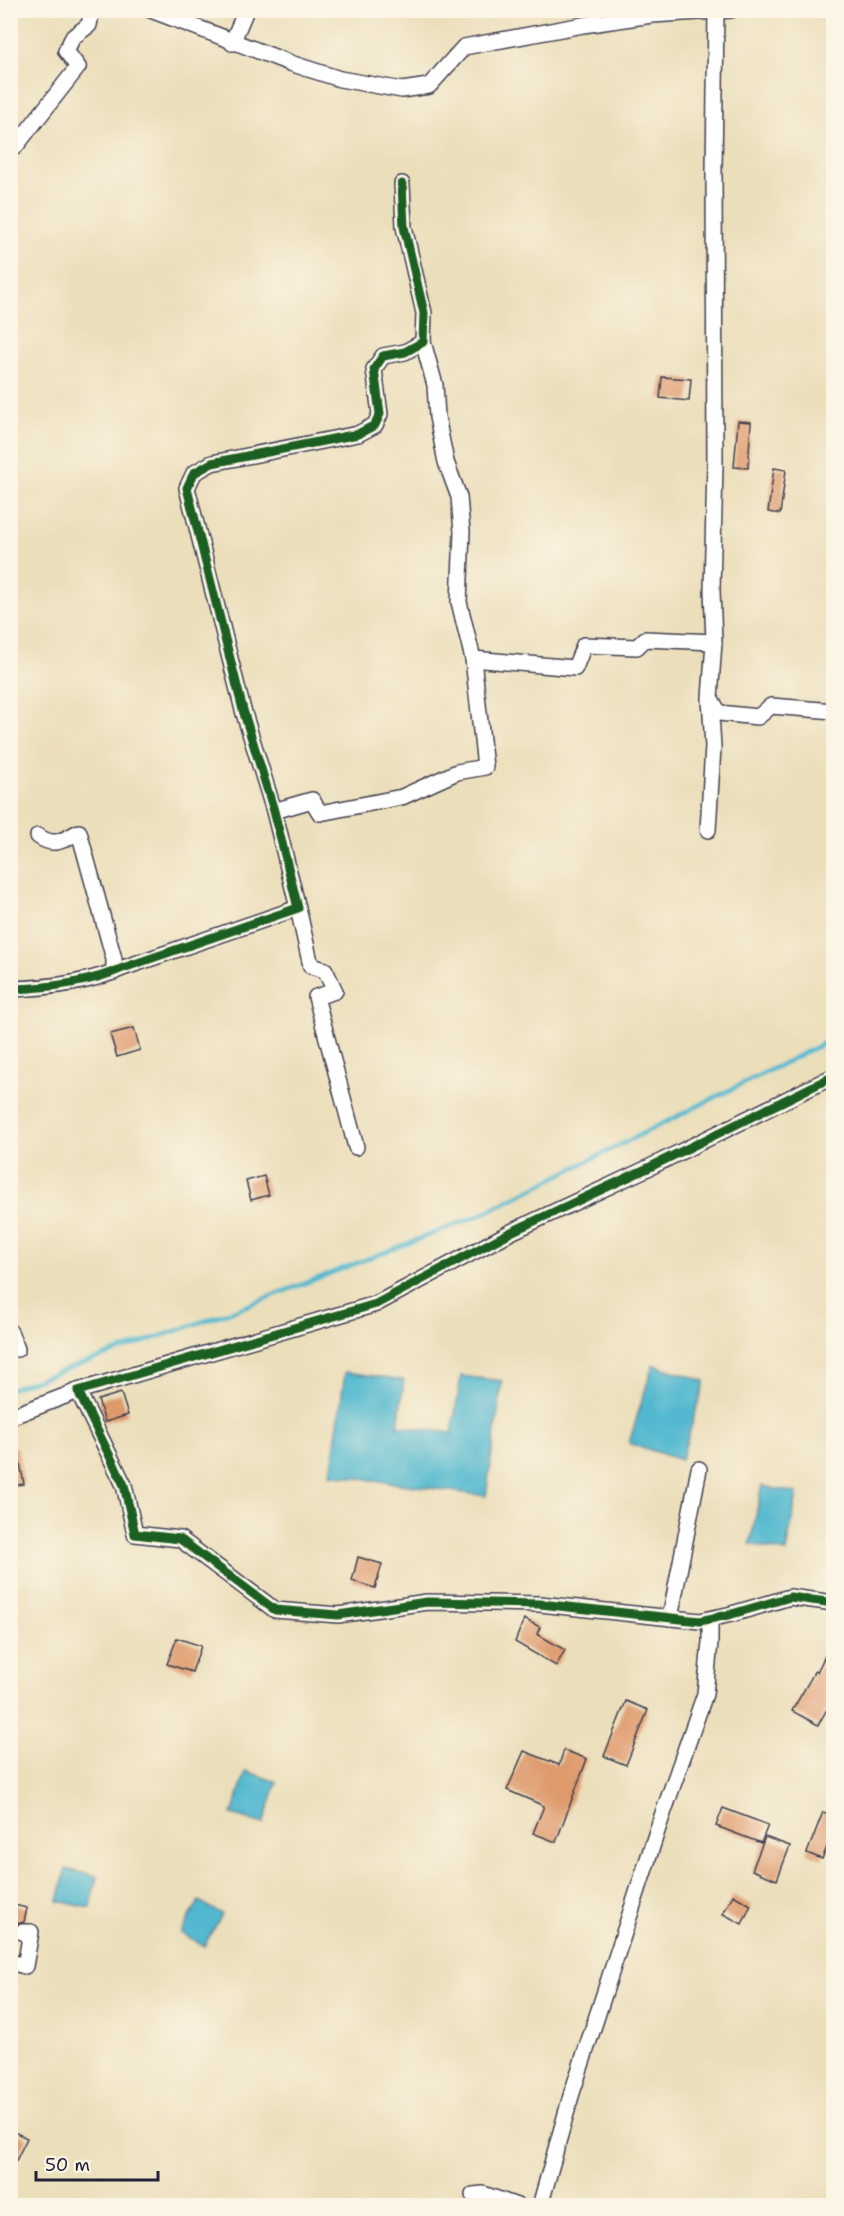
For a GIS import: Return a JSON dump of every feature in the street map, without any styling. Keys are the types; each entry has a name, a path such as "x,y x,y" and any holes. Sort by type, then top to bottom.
{"street":[{"path":"15,147 78,67 66,51 73,37 89,25 92,10"},
{"path":"151,10 232,43 340,79 402,90 429,86 464,47 585,18 731,10"},
{"path":"232,43 246,10"},
{"path":"716,11 716,107"},
{"path":"708,830 713,747 710,698 714,642 712,590 715,466 716,11"},
{"path":"274,811 312,800 320,813 402,797 458,772 485,767 473,659 459,602 462,532 459,496 446,462 437,417 435,385 423,342 424,313 404,227 402,184"},
{"path":"356,1147 316,997 335,991 325,970 311,966 274,811 243,710 187,488 194,473 212,463 358,434 375,425 380,414 374,369 383,356 405,352 423,342"},
{"path":"473,659 575,668 584,645 637,647 645,639 714,642"},
{"path":"710,698 719,713 758,717 771,706 834,711"},
{"path":"38,836 46,842 56,843 79,832 114,959 114,972"},
{"path":"10,989 35,989 104,976 298,908"},
{"path":"10,1417 78,1392 375,1304 511,1232 650,1167 834,1076"},
{"path":"10,1332 16,1349"},
{"path":"78,1392 124,1485 135,1534 180,1539 275,1610 338,1615 427,1602 540,1604 700,1621 790,1597 834,1603"},
{"path":"670,1618 699,1469"},
{"path":"540,2205 571,2096 660,1822 705,1694 710,1619"},
{"path":"10,1962 25,1966 31,1932 22,1932"},
{"path":"473,2195 483,2194 517,2205"}],"water":[{"path":"653,1365 705,1381 681,1460 629,1443"},
{"path":"345,1372 404,1380 398,1426 452,1433 461,1376 502,1381 486,1496 331,1474"},
{"path":"762,1486 797,1493 786,1552 750,1544"},
{"path":"246,1771 277,1782 263,1824 232,1814"},
{"path":"66,1869 97,1876 90,1908 58,1901"},
{"path":"199,1901 222,1914 204,1946 181,1933"}],"building":[{"path":"662,377 691,379 689,401 660,398"},
{"path":"738,421 751,422 748,468 734,467"},
{"path":"774,468 786,470 780,514 768,512"},
{"path":"134,1028 140,1050 117,1057 110,1034"},
{"path":"264,1176 269,1195 251,1200 246,1181"},
{"path":"121,1393 128,1415 105,1422 98,1400"},
{"path":"10,1447 17,1447 24,1484 10,1486"},
{"path":"358,1557 382,1564 375,1588 352,1581"},
{"path":"524,1619 540,1627 537,1634 565,1650 556,1666 515,1642"},
{"path":"834,1637 834,1697 818,1725 792,1711 815,1671 817,1672"},
{"path":"177,1638 201,1646 192,1672 167,1664"},
{"path":"626,1701 648,1710 626,1765 604,1756"},
{"path":"564,1750 587,1759 556,1842 533,1833 544,1806 507,1790 524,1751 559,1765"},
{"path":"723,1808 768,1825 761,1843 716,1826"},
{"path":"823,1812 834,1816 834,1830 822,1859 807,1853"},
{"path":"765,1837 790,1846 777,1880 752,1870"},
{"path":"733,1895 751,1905 742,1924 723,1914"},
{"path":"10,1904 27,1908 24,1922 17,1924 13,1931 10,1930"},
{"path":"10,2130 27,2138 10,2173"}],"waterway":[{"path":"10,1389 241,1308 478,1216 834,1038"}],"cycle path":[{"path":"10,989 82,981 298,908 274,811 243,710 187,488 194,473 212,463 358,434 375,425 380,414 374,369 383,356 405,352 423,342 424,313 404,227 402,184"},
{"path":"834,1076 650,1167 511,1232 376,1304 78,1391 124,1485 135,1534 180,1539 275,1610 338,1615 427,1602 540,1604 700,1621 790,1597 834,1603"}]}
